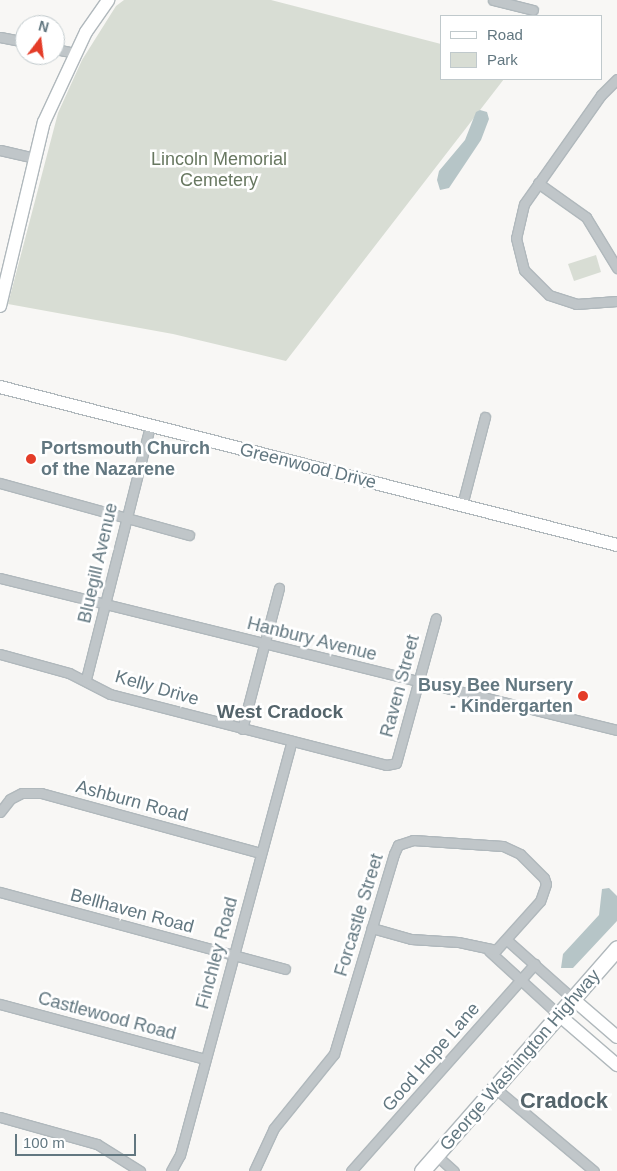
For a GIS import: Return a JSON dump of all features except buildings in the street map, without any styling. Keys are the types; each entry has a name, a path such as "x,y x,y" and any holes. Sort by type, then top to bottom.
{"main road":[{"name":"George Washington Highway","path":"422,1171 617,948"}],"street":[{"path":"0,306 4,265 44,122 75,53 107,0"},
{"path":"493,0 533,10"},
{"path":"0,37 15,40"},
{"path":"65,51 75,53"},
{"path":"615,85 538,183 524,204 518,221 516,238 524,270 534,283 560,300 593,305 617,301"},
{"path":"0,150 34,158"},
{"path":"538,183 586,218 617,268"},
{"name":"Greenwood Drive","path":"0,387 617,545"},
{"path":"462,505 485,417"},
{"name":"Bluegill Avenue","path":"86,679 107,605 126,516 150,426"},
{"path":"0,483 189,534"},
{"name":"Hanbury Avenue","path":"0,578 617,730"},
{"path":"242,729 278,588"},
{"name":"Raven Street","path":"396,763 417,681 436,618"},
{"name":"Kelly Drive","path":"0,654 86,679 110,694 386,765 396,763"},
{"name":"Finchley Road","path":"171,1171 180,1156 292,741"},
{"name":"Ashburn Road","path":"0,812 10,799 22,793 41,793 261,853"},
{"name":"Forcastle Street","path":"254,1171 274,1128 334,1054 398,845 413,840 495,845 520,854 544,878 546,884 540,901 508,941"},
{"name":"Bellhaven Road","path":"0,892 285,969"},
{"path":"372,928 411,939 458,942 489,951 617,1065"},
{"path":"489,951 501,948 508,941 617,1037"},
{"name":"Good Hope Lane","path":"351,1171 534,964"},
{"name":"Castlewood Road","path":"0,1004 205,1059"},
{"path":"495,1088 594,1171"},
{"path":"0,1117 96,1144 140,1171"},
{"path":"436,1155 454,1171"}],"green space":[{"name":"Lincoln Memorial Cemetery","path":"124,0 271,0 440,44 440,80 503,80 286,361 173,334 8,304 58,113 82,60 116,6"},
{"path":"596,255 601,272 574,281 568,264"}],"shaded area":[{"path":"480,110 487,112 489,119 481,140 449,188 440,190 437,180 439,171 465,140 476,112"},
{"path":"609,888 617,896 617,921 573,968 561,968 563,954 599,915 602,889"}],"place":[{"name":"Portsmouth Church of the Nazarene","path":"31,459"},
{"name":"Busy Bee Nursery - Kindergarten","path":"583,696"}],"district":[{"name":"West Cradock","path":"280,712"},
{"name":"Cradock","path":"564,1101"}]}
